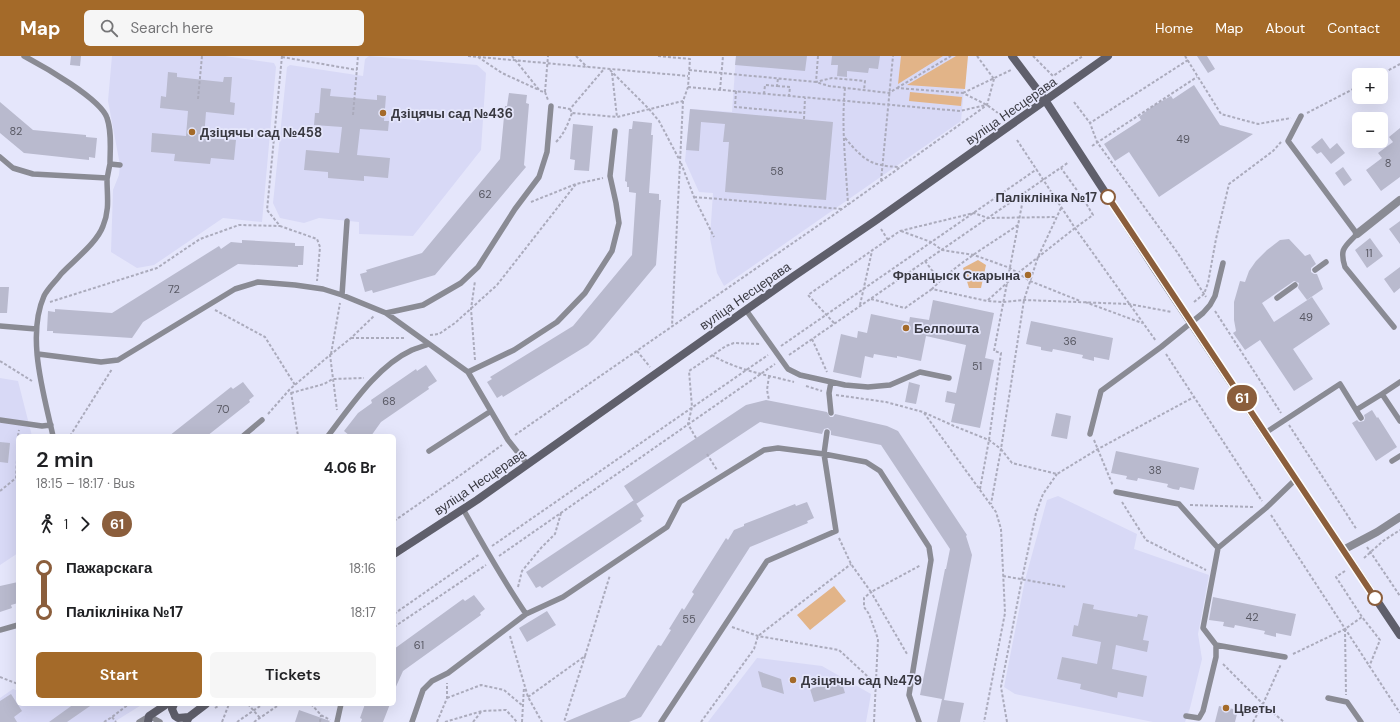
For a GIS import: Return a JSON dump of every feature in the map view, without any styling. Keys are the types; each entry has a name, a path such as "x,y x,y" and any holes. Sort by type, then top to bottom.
{"main road":[{"path":"1012,56 1045,100 1400,635"},
{"name":"вуліца Несцерава","path":"396,553 463,509 1108,56"},
{"path":"148,719 164,706"},
{"path":"173,706 172,709 175,716 188,720 204,706"}],"street":[{"path":"1357,234 1400,200"},
{"path":"1343,550 1377,532 1400,517"}],"lane":[{"path":"24,56 86,95 101,108 107,117 111,136 110,164 107,178 109,205 103,228 95,239 61,274 45,295 41,305 36,329 42,386 53,434"},
{"path":"386,313 423,305 461,283 478,267 515,209 539,177 547,152 551,106"},
{"path":"1301,116 1288,141 1357,234 1343,249 1342,257 1345,267 1394,327"},
{"path":"468,372 514,350 557,322 585,293 612,251 618,222 616,203 610,176 615,131"},
{"path":"0,157 13,168 33,174 107,178"},
{"path":"110,164 120,165"},
{"path":"342,295 347,221"},
{"path":"1315,270 1326,262"},
{"path":"1090,434 1101,391 1192,323 1210,305 1215,296 1222,263"},
{"path":"38,354 101,362 118,360 235,289 258,282 316,288 342,295 386,313 468,372 508,440 527,464"},
{"path":"1277,298 1295,285"},
{"path":"746,310 788,369 800,375 831,382 868,387 890,385 920,372 949,378"},
{"path":"0,326 36,329"},
{"path":"330,434 375,377 394,361 411,350 430,344"},
{"path":"830,413 829,393 831,382"},
{"path":"1356,410 1400,382"},
{"path":"1265,432 1340,384 1361,418"},
{"path":"1382,394 1400,421"},
{"path":"428,451 491,411"},
{"path":"0,420 42,426 51,425"},
{"path":"245,434 262,420"},
{"path":"661,722 767,561 836,531 824,454 827,432"},
{"path":"412,722 423,690 432,681 448,673 526,614 563,597 667,527 680,502 721,475 764,450 778,448 824,454 866,462 880,471 929,547 931,560 909,695 919,722"},
{"path":"1392,461 1400,456"},
{"path":"1186,716 1197,720 1203,712 1216,657 1216,645 1203,628 1218,548 1266,508 1296,479"},
{"path":"1116,492 1179,504 1218,548"},
{"path":"463,509 492,561 526,614"},
{"path":"0,630 16,626"},
{"path":"1216,645 1285,657"},
{"path":"1328,698 1347,702 1361,722"},
{"path":"337,722 341,706"},
{"path":"139,722 148,719 160,722"}],"path":[{"path":"198,99 202,56"},
{"path":"353,115 358,56"},
{"path":"468,56 688,76"},
{"path":"512,56 540,91"},
{"path":"548,56 545,92 551,106 570,109"},
{"path":"576,56 588,68"},
{"path":"658,56 690,59 688,87 683,101 672,326"},
{"path":"720,90 723,56"},
{"path":"816,82 818,56"},
{"path":"881,181 893,56"},
{"path":"689,70 816,82 829,86 890,93 951,56"},
{"path":"977,56 994,79"},
{"path":"1033,56 1053,76 1083,56"},
{"path":"1185,56 1221,114 1258,124 1301,116 1352,90"},
{"path":"280,226 267,210 282,57 357,70"},
{"path":"477,57 502,73 545,92"},
{"path":"1090,123 1188,60"},
{"path":"1388,71 1400,64"},
{"path":"570,109 604,69"},
{"path":"610,70 650,109 659,121 680,161 694,197 714,237"},
{"path":"963,93 1011,70"},
{"path":"612,72 617,117"},
{"path":"1092,146 1197,77"},
{"path":"777,86 778,78"},
{"path":"816,82 832,78 865,81 864,90"},
{"path":"396,520 508,440 842,209 987,105 994,79"},
{"path":"764,94 765,85 790,87 790,96"},
{"path":"688,87 844,102 960,111 987,105"},
{"path":"845,88 844,138 848,204"},
{"path":"897,88 963,93 987,105 998,113"},
{"path":"736,91 735,107 804,113"},
{"path":"804,119 805,98"},
{"path":"572,114 617,117 683,101"},
{"path":"1074,102 1090,123 1097,142 1177,252 1357,530"},
{"path":"547,152 561,137 572,114 570,109"},
{"path":"844,138 861,157 882,166 901,167"},
{"path":"1016,140 1037,169 1075,228 1142,323 1161,347 1400,713"},
{"path":"1194,302 1204,294 1208,283 1216,239 1229,184 1273,151 1282,140"},
{"path":"396,626 492,561 688,424 1069,162"},
{"path":"987,301 1018,273 1075,228 1093,216 1084,200 1061,168"},
{"path":"396,613 1037,169"},
{"path":"515,209 576,184 610,176"},
{"path":"351,338 410,338 439,334 455,323 497,285 576,184"},
{"path":"980,490 989,440 1001,353 994,351 1024,194"},
{"path":"694,197 842,209"},
{"path":"991,504 1001,450 1024,300 1038,257 1056,217 1062,208"},
{"path":"834,324 827,314 808,295 900,231 974,213 988,218 1056,217"},
{"path":"875,221 888,240"},
{"path":"41,305 157,268 200,239 239,225 280,226 317,239 320,247 316,288"},
{"path":"870,299 905,308 932,289 974,255 1018,225"},
{"path":"900,231 931,242 942,250 974,255 1010,268 1030,281 1142,323"},
{"path":"859,306 872,251"},
{"path":"925,261 940,281"},
{"path":"475,369 471,309 478,267"},
{"path":"932,289 987,301 1082,301 1129,304 1178,313"},
{"path":"338,423 330,355 342,295"},
{"path":"207,306 265,337 295,385"},
{"path":"262,420 290,389 351,338 376,314 386,313"},
{"path":"812,339 831,382"},
{"path":"696,438 688,424 692,407 689,371 726,346 734,343 765,344 775,350"},
{"path":"637,351 655,373"},
{"path":"712,355 720,360 761,374 829,393 886,402 923,412 989,440 1001,450 1012,463 1058,474"},
{"path":"71,434 118,360"},
{"path":"0,361 42,386"},
{"path":"769,375 767,390 769,400"},
{"path":"291,393 324,384 333,379 375,377"},
{"path":"290,389 298,434"},
{"path":"1007,722 1001,687 1036,513 1043,494 1058,474 1098,449 1194,397"},
{"path":"923,412 991,504 996,512 1000,528 1005,613 984,722"},
{"path":"1090,434 1116,492 1146,540 1214,574"},
{"path":"707,454 721,475"},
{"path":"0,491 16,478"},
{"path":"1179,504 1266,508"},
{"path":"515,598 522,571 540,548 555,534 562,512"},
{"path":"1364,558 1383,541 1400,530"},
{"path":"836,531 851,564 871,592 913,664"},
{"path":"1371,553 1400,596"},
{"path":"874,722 877,685 878,639 869,614 864,607 864,598 871,592 931,560"},
{"path":"564,722 614,563"},
{"path":"701,722 754,649 758,636 851,564"},
{"path":"1344,571 1336,577 1380,640 1369,667"},
{"path":"1003,576 1066,587"},
{"path":"1253,722 1285,657 1345,629 1362,616"},
{"path":"725,625 758,636 839,650 877,685"},
{"path":"508,627 528,697 542,722"},
{"path":"1345,629 1347,702"},
{"path":"528,697 584,656"},
{"path":"1216,657 1263,704 1284,722"},
{"path":"437,722 447,698 448,673"},
{"path":"0,677 16,683"},
{"path":"522,722 524,684"},
{"path":"447,698 481,685 504,690 523,706"},
{"path":"104,722 112,718 127,706"},
{"path":"222,722 228,706"},
{"path":"250,706 260,718"},
{"path":"237,722 260,706"},
{"path":"254,722 277,706"},
{"path":"313,706 321,715 333,722"},
{"path":"446,722 482,711 506,710 517,722"},
{"path":"473,722 482,711"},
{"path":"320,722 321,715"},
{"path":"112,718 116,722"}],"shaded area":[{"name":"Дзіцячы сад №458","path":"112,56 225,56 274,63 276,67 262,222 223,218 154,265 137,268 111,252 113,190 119,175 120,165 108,101"},
{"name":"Дзіцячы сад №436","path":"369,56 477,65 486,73 481,150 413,236 359,234 359,222 319,218 304,223 280,218 273,203 287,67 290,65 363,76 365,59"},
{"path":"736,56 967,56 961,121 724,286 717,273 710,238 713,193 699,192 685,161 690,109 732,112"},
{"path":"901,56 943,56 898,84"},
{"path":"956,56 968,56 965,89 907,85"},
{"path":"910,92 962,97 961,106 909,101"},
{"path":"978,260 986,265 981,288 969,288 963,268"},
{"path":"0,378 18,381 31,434 16,434 16,554 0,565"},
{"path":"1058,496 1137,534 1134,549 1209,575 1198,634 1202,659 1185,722 1153,722 1015,694 1004,687 1025,580 1047,500"},
{"path":"834,586 846,601 810,630 797,615"},
{"name":"Дзіцячы сад №479","path":"757,658 822,666 871,694 866,722 708,722"},
{"path":"13,689 16,690 16,706 140,706 114,722 0,722 0,698"}],"building":[{"path":"71,56 81,56 80,66 70,65"},
{"path":"736,56 807,56 805,71 735,65"},
{"path":"832,56 880,56 878,69 869,68 868,73 847,71 847,77 837,76 838,65 831,65"},
{"path":"1197,56 1207,56 1215,69 1208,73"},
{"path":"168,72 177,73 177,77 223,82 224,77 232,77 230,102 235,103 234,115 206,112 204,138 236,140 234,160 211,158 210,164 174,161 175,154 151,152 152,133 186,136 188,111 160,108 161,96 166,97"},
{"path":"1194,85 1220,125 1253,134 1159,197 1129,152 1115,161 1104,144 1141,120 1139,117 1153,106 1171,96 1173,99"},
{"path":"321,88 331,89 330,96 377,100 377,95 386,96 384,121 389,121 388,131 360,129 357,155 390,158 388,178 364,176 364,181 328,178 328,172 304,170 306,150 339,153 342,127 314,125 315,113 319,113"},
{"path":"509,93 527,95 526,103 529,104 524,165 526,167 435,275 373,293 372,290 365,292 360,274 367,272 366,270 422,253 500,159 505,106 507,106"},
{"path":"0,102 33,130 86,135 86,137 97,138 95,158 89,157 89,160 24,153 0,133"},
{"path":"690,109 833,122 826,200 725,192 729,142 723,142 725,124 701,122 699,151 686,150"},
{"path":"633,121 652,123 651,135 653,135 649,193 659,194 659,200 661,200 656,265 588,345 503,397 502,395 497,398 487,382 492,379 490,377 573,326 632,255 636,193 629,192 629,187 627,187 627,182 625,181 629,129 632,129"},
{"path":"573,124 593,126 589,171 574,170 575,160 570,159"},
{"path":"1400,128 1400,177 1381,191 1366,170 1382,158 1378,153 1385,148 1388,148 1388,146 1393,142 1389,137"},
{"path":"1322,138 1330,149 1337,143 1345,153 1331,164 1321,152 1317,154 1311,147"},
{"path":"1343,167 1352,180 1344,186 1335,173"},
{"path":"1400,221 1400,244 1389,229"},
{"path":"1370,238 1383,256 1367,268 1355,250"},
{"path":"1289,239 1305,256 1310,254 1316,264 1311,268 1311,272 1317,274 1323,289 1307,300 1298,288 1299,283 1294,281 1262,303 1274,322 1312,297 1330,324 1293,349 1313,379 1294,391 1260,340 1245,350 1233,333 1236,331 1234,320 1234,302 1240,281 1245,282 1249,271 1267,250 1280,240"},
{"path":"242,240 295,243 295,246 304,246 303,265 298,265 298,267 238,264 143,322 132,338 53,333 53,331 47,331 48,311 55,312 55,309 112,313 219,246 221,249 231,242 242,243"},
{"path":"1400,267 1400,288 1394,293 1384,279"},
{"path":"0,287 9,287 7,313 0,313"},
{"path":"933,300 994,313 985,358 994,360 980,428 951,422 955,404 945,402 947,391 956,393 966,345 926,336 921,361 897,356 897,358 874,354 873,358 865,356 861,378 833,372 841,334 857,338 858,331 867,333 871,314 909,322 910,317 929,320"},
{"path":"1031,321 1113,338 1109,360 1094,357 1094,361 1082,358 1083,355 1053,349 1052,352 1041,350 1041,347 1026,344"},
{"path":"426,365 437,381 428,387 429,389 381,422 372,434 348,434 344,431 358,413 372,403 371,400 416,369 417,371"},
{"path":"243,382 254,396 249,400 250,402 210,434 172,434 231,387 233,389"},
{"path":"909,382 920,385 916,404 905,402"},
{"path":"766,400 827,412 830,417 833,417 835,414 887,426 898,431 967,535 966,536 972,555 944,700 964,703 960,722 937,722 942,699 920,695 950,549 881,445 831,435 831,431 828,428 824,429 822,434 760,422 636,504 624,486 746,405"},
{"path":"1372,410 1397,447 1376,461 1352,423 1357,420 1359,422 1364,421 1364,415"},
{"path":"1056,413 1071,416 1067,439 1051,436"},
{"path":"0,442 10,443 8,463 0,462"},
{"path":"1116,451 1199,468 1194,490 1180,487 1179,490 1173,489 1167,487 1168,484 1138,478 1137,481 1126,479 1127,476 1111,473"},
{"path":"634,500 644,516 640,519 642,521 542,588 540,586 536,588 526,572"},
{"path":"807,502 814,518 807,521 808,523 750,547 641,717 629,722 565,722 625,697 658,645 661,646 671,630 669,629 682,608 684,610 694,594 692,592 726,538 728,540 734,530 744,526 744,524 795,504 796,506"},
{"path":"16,582 16,604 11,605 12,608 0,612 0,586"},
{"path":"474,595 485,609 480,613 481,615 403,671 396,687 396,648 463,599 465,601"},
{"path":"1213,597 1296,614 1291,636 1276,633 1276,637 1264,634 1265,631 1235,625 1234,628 1223,626 1224,622 1209,620"},
{"path":"1083,603 1094,605 1093,609 1137,617 1138,614 1148,616 1143,640 1149,641 1147,652 1116,645 1112,669 1147,676 1143,697 1118,692 1117,698 1080,689 1081,684 1057,679 1062,657 1097,664 1101,642 1072,636 1074,625 1078,626"},
{"path":"547,611 556,625 527,642 519,628"},
{"path":"758,671 781,679 784,694 762,687"},
{"path":"841,680 845,693 814,702 810,689"},
{"path":"11,694 16,702 16,706 19,706 22,711 14,717 17,722 0,722 0,701"},
{"path":"71,706 90,706 67,722 49,722"},
{"path":"364,706 389,706 383,722 361,722 362,719 360,718"},
{"path":"1219,706 1238,710 1235,722 1215,722"},
{"path":"299,710 330,721 295,722"}],"bus line":[{"name":"61","path":"1108,197 1375,598"}],"place":[{"name":"Дзіцячы сад №436","path":"383,113"},
{"name":"Дзіцячы сад №458","path":"192,132"},
{"name":"Паліклініка №17","path":"1108,197"},
{"name":"Францыск Скарына","path":"1028,275"},
{"name":"Белпошта","path":"906,328"},
{"name":"Дзіцячы сад №479","path":"793,680"},
{"name":"Цветы","path":"1226,708"}]}
